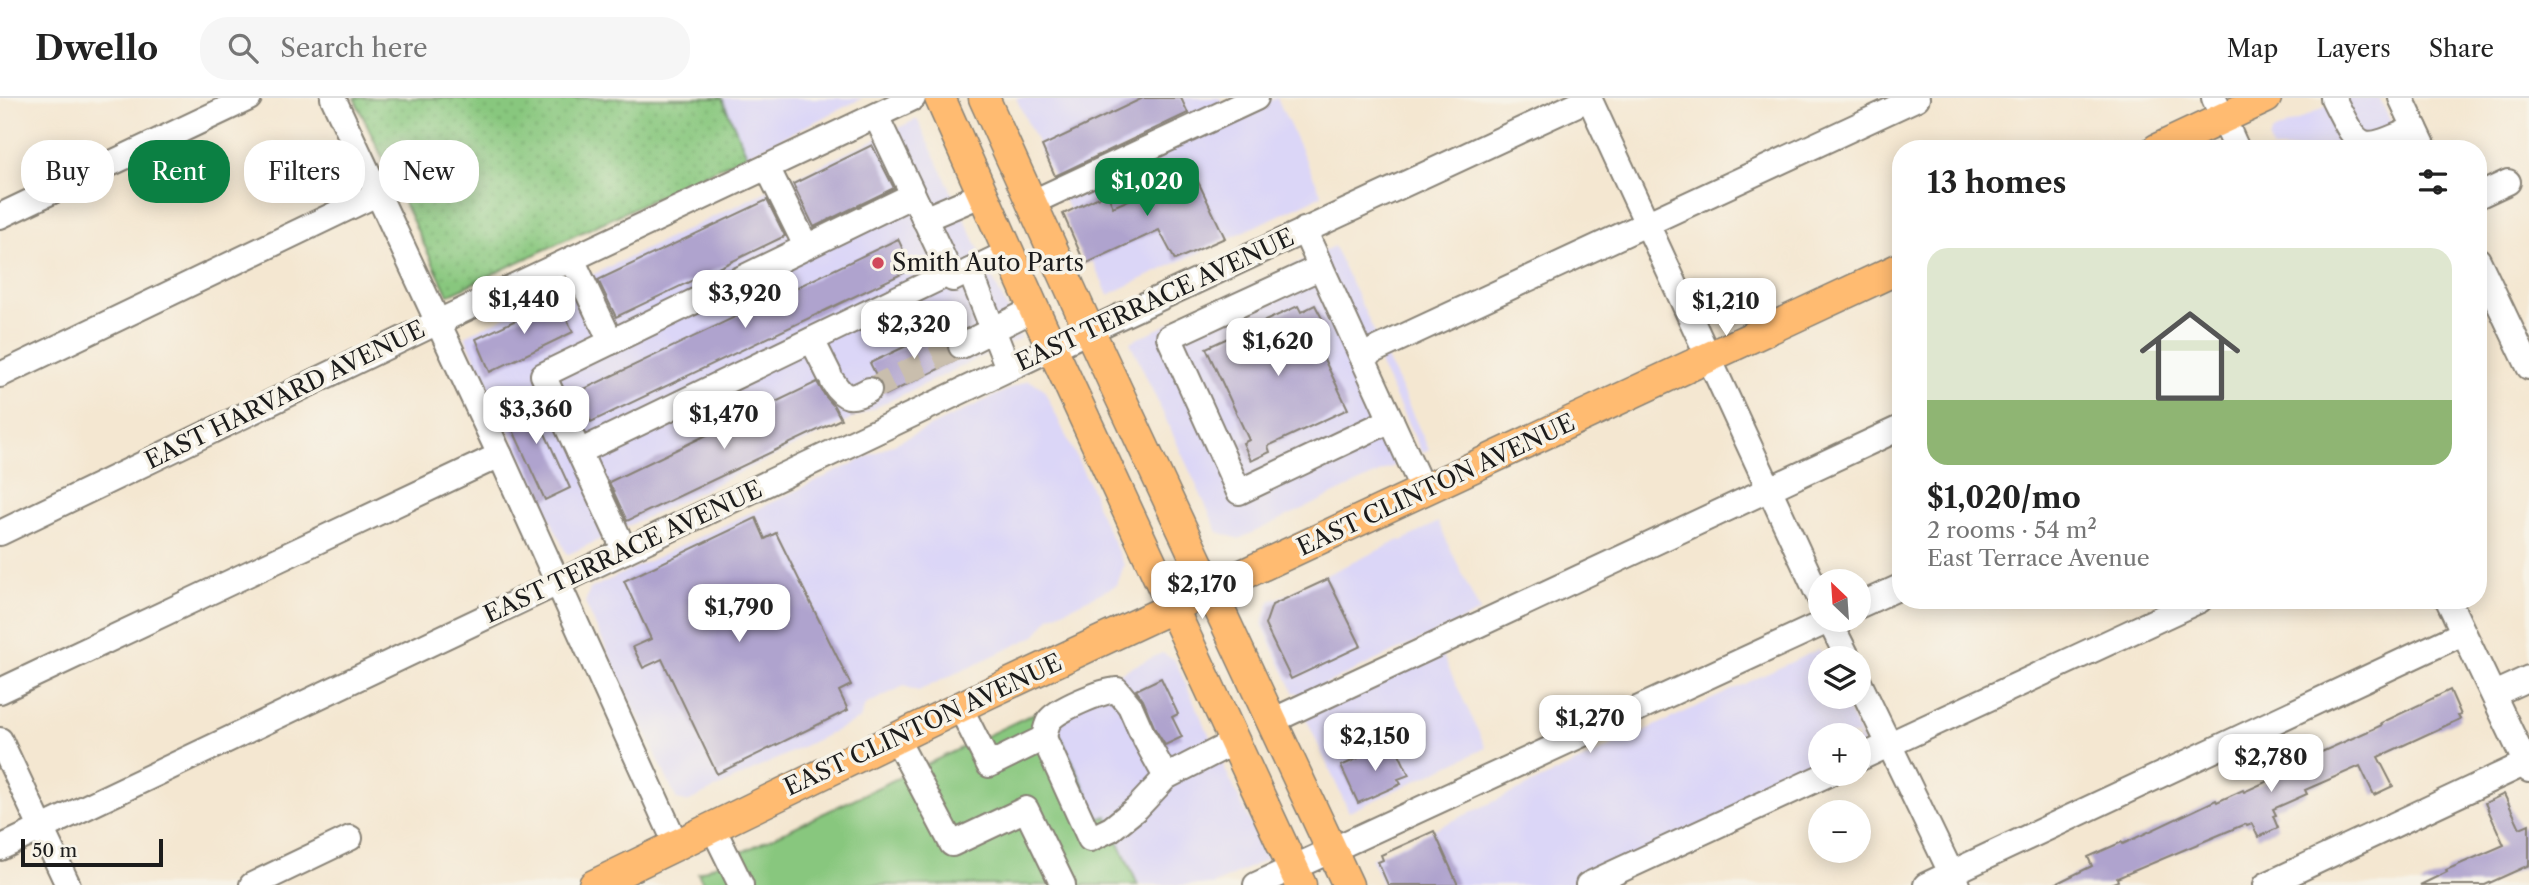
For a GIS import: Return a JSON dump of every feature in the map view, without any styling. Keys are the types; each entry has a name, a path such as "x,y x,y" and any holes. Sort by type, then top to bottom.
{"main road":[{"path":"940,98 1034,309 1297,876"},
{"path":"984,98 1348,885"},
{"path":"2170,140 2218,108 2266,98"},
{"name":"EAST CLINTON AVENUE","path":"594,885 960,707 1892,272"}],"street":[{"path":"0,216 249,98"},
{"path":"332,98 500,455 676,844"},
{"name":"EAST HARVARD AVENUE","path":"0,533 913,98"},
{"path":"1031,203 1256,98"},
{"path":"1589,98 1808,572"},
{"name":"EAST TERRACE AVENUE","path":"0,848 1089,330 1589,98"},
{"path":"1362,356 1917,98"},
{"path":"2333,98 2349,131 2357,140"},
{"path":"2400,98 2420,139"},
{"path":"2218,108 2233,140"},
{"path":"876,116 924,219 995,331 1008,369"},
{"path":"767,167 806,246"},
{"path":"2487,192 2508,182"},
{"path":"0,375 377,194"},
{"path":"924,219 983,194"},
{"path":"625,551 543,375 913,195"},
{"path":"1304,230 1423,491"},
{"path":"579,452 812,340 1009,252"},
{"path":"572,259 611,342"},
{"path":"1321,267 1169,337 1239,492 1391,421"},
{"path":"2487,279 2529,367"},
{"path":"961,346 1034,309"},
{"path":"812,340 840,393 847,397 858,396 869,390"},
{"path":"1272,721 1892,432"},
{"path":"0,691 500,455"},
{"path":"1871,600 1892,591"},
{"path":"1871,753 2181,609"},
{"path":"2266,885 2527,766 2452,609"},
{"path":"1256,885 1297,876 1331,849 1808,630"},
{"path":"1926,885 1954,879 2463,633"},
{"path":"2494,694 2529,678"},
{"path":"1166,777 1123,695 1117,690 1105,691 1055,715 1047,723 1044,738 1090,839 1111,829 1129,815 1166,777 1236,741"},
{"path":"1871,706 1954,879"},
{"path":"960,707 989,765 1044,738"},
{"path":"895,738 952,844 1027,809 1063,885"},
{"path":"0,740 68,885"},
{"path":"1588,885 1808,783"},
{"path":"712,826 741,885"},
{"path":"252,885 350,838"}],"shaded area":[{"path":"722,98 863,98 747,155"},
{"path":"1016,98 1220,98 1222,103 1055,181"},
{"path":"1277,98 1322,195 1108,295 1063,197"},
{"path":"2344,98 2379,98 2400,140 2269,140 2273,132"},
{"path":"917,119 1021,338 567,555 465,336"},
{"path":"1334,246 1379,342 1348,357 1398,464 1239,539 1218,532 1130,342"},
{"path":"1385,354 1429,450 1422,453 1380,365"},
{"path":"1028,380 1043,388 1094,494 1096,505 1124,565 1117,585 1050,617 1035,636 918,691 904,686 865,705 860,719 687,802 677,800 585,603 590,589"},
{"path":"1438,522 1480,612 1299,696 1297,692 1294,693 1262,624 1270,601"},
{"path":"1441,652 1486,748 1349,812 1305,716"},
{"path":"1162,653 1174,659 1267,859 1213,885 1138,885 1107,817 1099,820 1047,707"},
{"path":"1808,654 1808,709 1848,709 1854,723 1808,723 1808,776 1574,885 1383,885 1371,859"}],"green space":[{"path":"354,98 722,98 747,155 448,295 404,203 479,203 479,140 379,140 379,150"},
{"path":"1047,707 1099,819 1107,816 1138,885 704,885 698,873"}],"building":[{"path":"1143,98 1181,98 1188,113 1055,176 1042,146"},
{"path":"872,145 894,188 814,227 793,184"},
{"path":"1160,165 1169,182 1193,171 1225,238 1175,260 1159,230 1085,264 1063,214 1107,193 1113,207 1147,192 1138,175"},
{"path":"767,200 785,236 616,317 598,280"},
{"path":"898,239 912,269 591,422 578,392"},
{"path":"558,300 573,332 490,372 476,339"},
{"path":"1315,305 1327,328 1312,334 1348,409 1268,446 1270,452 1251,461 1243,443 1249,440 1206,348 1298,306 1301,312"},
{"path":"949,326 952,334 946,345 948,352 957,360 886,395 870,363"},
{"path":"817,382 841,419 627,521 609,482"},
{"path":"526,392 570,488 545,500 501,404"},
{"path":"756,518 765,539 776,533 851,685 839,691 848,710 717,774 662,659 643,668 633,647 651,639 624,581"},
{"path":"1328,579 1361,646 1291,679 1265,625 1272,605"},
{"path":"1161,678 1178,714 1172,717 1182,737 1165,745 1136,690"},
{"path":"2450,690 2461,715 2458,716 2460,719 2378,757 2393,786 2374,795 2360,766 2305,790 2307,794 2273,809 2278,828 2258,837 2252,824 2245,824 2117,878 2118,881 2108,885 2053,885 2092,866 2088,857 2122,842 2123,844 2216,800 2217,802 2243,790 2244,792 2281,775 2279,771 2382,725 2381,723"},
{"path":"1395,745 1409,775 1398,779 1401,784 1358,803 1341,766 1385,746 1387,749"},
{"path":"2504,794 2520,828 2529,824 2529,865 2485,885 2420,885 2447,872 2446,870 2504,845 2485,803"},
{"path":"1434,831 1458,885 1388,885 1378,862 1383,860 1381,855"}],"tunnel":[{"path":"869,390 961,346"}],"place":[{"name":"Smith Auto Parts","path":"878,263"}]}
